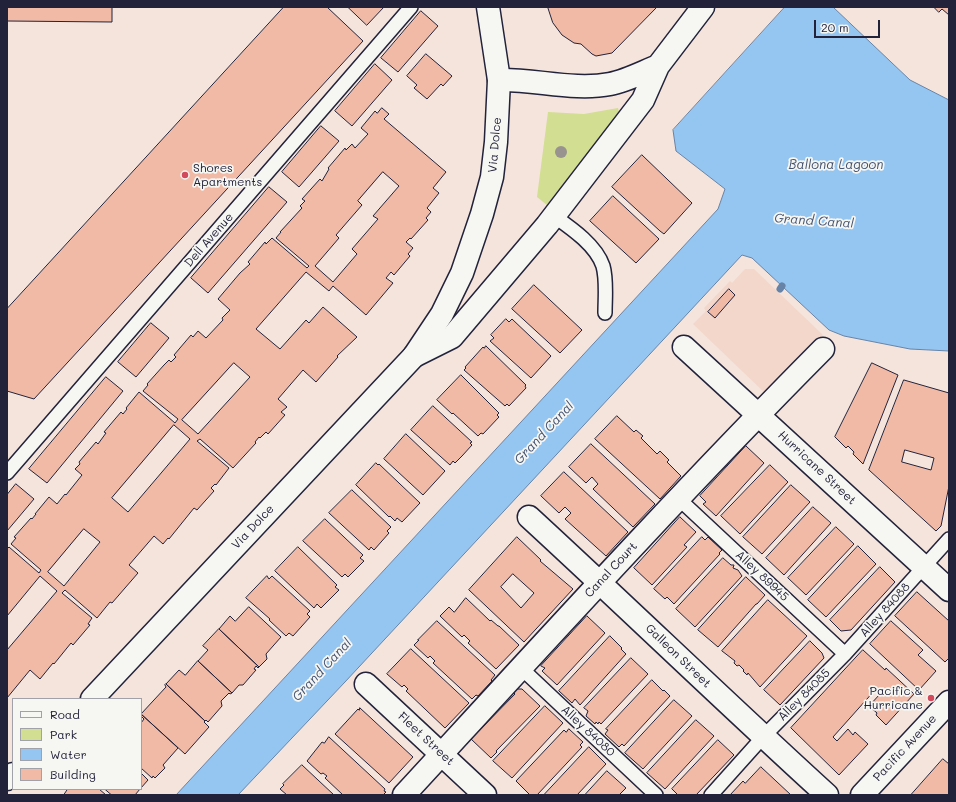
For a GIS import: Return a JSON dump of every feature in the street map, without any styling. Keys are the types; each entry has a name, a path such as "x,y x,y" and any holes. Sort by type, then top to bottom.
{"street":[{"name":"Via Dolce","path":"93,698 414,356 442,314 462,273 482,214 492,178 496,142 499,80 488,7"},
{"name":"Via Dolce","path":"414,356 452,338 554,216 643,100 658,66 703,7"},
{"path":"499,80 518,80 588,87 611,84 658,66"},
{"name":"Hurricane Street","path":"684,347 949,590"},
{"name":"Canal Court","path":"404,795 600,582 758,414 823,349"},
{"name":"Galleon Street","path":"529,517 600,582 763,737 827,795"},
{"name":"Fleet Street","path":"366,684 485,795"},
{"name":"Pacific Avenue","path":"862,795 949,702"}],"lane":[{"name":"Dell Avenue","path":"7,472 411,7"},
{"path":"554,216 570,227 592,247 602,266 605,289 605,312"},
{"name":"Alley 89945","path":"679,499 845,654"},
{"name":"Alley 84088","path":"845,654 949,539"},
{"name":"Alley 84085","path":"711,795 763,737 845,654"},
{"name":"Alley 84080","path":"521,668 656,795"}],"shaded area":[{"path":"745,269 754,269 823,335 767,395 693,324 706,311 704,308 730,281 732,283"}],"green space":[{"path":"618,108 619,112 547,205 537,197 548,112 584,114"}],"water":[{"name":"Ballona Lagoon","path":"785,7 833,7 910,80 949,100 949,351 910,349 844,336 829,330 752,258 742,255 238,795 176,795 718,209 725,189 676,151 673,130"}],"building":[{"path":"7,7 112,7 112,22 7,21"},
{"name":"Shores Apartments","path":"284,7 327,7 363,41 34,399 7,391 7,309"},
{"path":"348,7 384,7 367,25"},
{"path":"548,7 657,7 612,53 596,56 581,44 574,43 562,35 553,23"},
{"path":"934,7 949,7 949,15 942,9 939,12"},
{"path":"421,11 438,26 398,72 381,58"},
{"path":"426,54 452,76 443,86 441,84 427,99 414,88 417,85 407,76"},
{"path":"375,64 392,80 352,126 335,111"},
{"path":"382,108 389,114 384,119 446,172 433,188 439,193 427,208 431,212 426,218 428,220 411,239 410,238 406,242 413,248 408,254 410,256 394,275 391,272 386,278 393,283 366,315 333,286 329,291 306,272 256,329 280,349 306,320 309,323 323,307 357,337 337,356 338,357 316,382 303,370 278,399 287,407 281,412 285,415 268,434 266,432 260,438 259,437 255,442 256,443 233,468 200,439 197,441 229,468 216,485 215,484 211,488 214,491 197,510 194,508 169,539 168,538 163,544 154,536 129,565 138,573 97,618 65,590 62,593 92,618 88,624 90,625 73,645 71,643 40,679 30,670 7,698 7,650 57,591 40,576 7,616 7,549 9,547 39,573 41,570 11,544 16,538 14,537 31,518 32,519 49,497 57,504 65,494 66,495 82,475 75,469 80,464 79,462 96,442 98,444 106,433 104,432 121,412 123,414 139,392 175,423 178,419 143,391 148,385 147,384 169,360 171,362 176,357 174,355 191,335 193,337 198,331 206,338 223,320 222,318 230,310 218,299 240,273 250,264 248,262 265,242 266,244 272,238 307,268 309,266 276,238 302,208 300,206 305,201 302,199 320,179 322,181 329,169 328,168 345,148 346,150 352,144 355,148 368,134 361,128 375,111 377,113","holes":["383,172 399,186 373,216 378,219 352,249 357,254 333,282 315,266 339,238 336,235 362,205 358,201","234,363 250,377 198,434 182,420","174,425 190,439 128,512 112,498","84,529 100,542 64,586 48,572"]},
{"path":"321,126 339,141 299,187 282,172"},
{"path":"642,155 692,203 664,234 612,187"},
{"path":"269,187 287,202 208,293 191,278"},
{"path":"613,196 659,239 636,263 590,221"},
{"path":"534,285 582,330 560,353 512,309"},
{"path":"729,289 735,295 715,318 708,312"},
{"path":"506,319 509,322 512,319 551,356 531,378 490,341 494,338 491,335"},
{"path":"151,323 169,338 136,377 118,362"},
{"path":"486,346 526,385 526,388 509,406 507,404 505,406 464,370 483,347 484,348"},
{"path":"872,363 898,375 863,464 853,454 854,452 848,446 846,448 835,437"},
{"path":"461,375 499,413 497,415 499,417 483,434 481,433 478,436 437,400"},
{"path":"106,377 123,391 47,483 29,469"},
{"path":"904,380 949,393 949,486 941,526 936,531 869,470","holes":["905,450 934,458 931,470 902,462"]},
{"path":"433,406 472,442 470,443 472,445 462,456 455,463 453,461 450,465 411,430"},
{"path":"617,416 634,432 636,430 643,436 641,438 657,454 660,451 669,460 667,462 681,476 660,499 595,439"},
{"path":"406,434 445,471 423,495 384,459"},
{"path":"591,444 655,504 633,527 593,489 598,484 592,477 586,483 569,467"},
{"path":"746,446 764,463 716,516 703,504 706,502 700,496"},
{"path":"376,463 378,465 379,464 420,503 402,522 397,518 395,521 390,516 389,517 356,485"},
{"path":"770,465 788,482 740,534 721,516"},
{"path":"564,472 628,532 606,556 565,519 571,513 565,507 559,513 541,496"},
{"path":"16,484 34,499 7,531 7,495"},
{"path":"791,485 810,502 762,554 743,537"},
{"path":"352,490 391,527 387,531 389,533 374,550 371,547 369,550 329,513"},
{"path":"813,507 831,523 784,575 766,558"},
{"path":"680,517 696,532 684,545 687,547 652,585 634,568"},
{"path":"325,519 363,555 360,558 364,561 348,577 345,574 342,577 303,541"},
{"path":"836,527 854,544 806,595 788,578"},
{"path":"517,537 541,560 540,561 573,589 524,642 469,590","holes":["513,574 534,593 521,608 501,587"]},
{"path":"702,537 705,540 708,537 722,550 674,604 667,597 665,599 654,589"},
{"path":"858,546 876,564 826,617 808,600"},
{"path":"298,547 337,585 335,587 339,590 321,608 317,604 314,608 275,571"},
{"path":"723,558 731,565 734,565 733,568 738,570 742,576 695,627 676,609"},
{"path":"880,567 895,582 851,630 841,631 830,620"},
{"path":"267,576 269,579 272,576 310,611 307,614 310,617 293,636 289,633 286,636 269,620 270,619 246,598"},
{"path":"746,577 765,595 718,647 698,630"},
{"path":"917,592 949,621 949,658 945,662 895,616"},
{"path":"466,598 490,621 491,620 499,626 519,645 496,669 468,643 470,641 464,635 462,637 440,616 449,607 454,612"},
{"path":"768,600 807,636 760,687 748,673 747,675 739,665 737,666 734,663 735,661 722,651"},
{"path":"249,607 281,637 266,654 267,659 259,667 219,629 230,616 235,621"},
{"path":"587,616 605,633 557,685 542,671 545,668 541,666"},
{"path":"437,621 495,675 491,680 492,681 478,696 476,695 472,699 433,663 435,661 430,656 428,658 414,645"},
{"path":"891,621 923,650 918,655 936,671 919,690 870,644"},
{"path":"219,629 259,667 258,668 256,666 254,669 256,670 243,685 239,685 232,693 198,661 208,650 203,646"},
{"path":"610,636 626,654 580,705 575,699 572,703 559,691"},
{"path":"810,641 822,653 824,658 780,705 764,690"},
{"path":"411,649 469,703 445,728 406,691 408,689 404,685 402,687 387,674"},
{"path":"863,650 885,670 886,668 914,694 886,725 876,715 877,713 869,706 880,694 875,690 833,737 837,741 848,729 853,735 855,732 868,744 839,775 791,728"},
{"path":"631,658 648,674 601,724 596,722 595,724 586,716 588,711 584,708"},
{"path":"198,661 232,693 229,693 221,701 222,706 208,722 206,720 205,721 166,684 179,670 185,675"},
{"path":"652,680 670,696 624,746 622,744 619,747 605,734 608,730 606,729"},
{"path":"166,684 205,721 204,722 209,727 185,754 142,715 142,713 166,687"},
{"path":"518,689 522,689 540,706 491,758 471,739 515,694 514,693"},
{"path":"674,700 692,716 643,769 625,753"},
{"path":"545,706 563,723 512,778 493,761"},
{"path":"360,708 413,757 389,783 335,734"},
{"path":"142,715 178,748 163,765 165,768 155,778 153,776 152,778 142,769 142,722 144,719"},
{"path":"696,720 714,736 665,789 647,773"},
{"path":"569,729 583,742 580,745 582,747 537,795 530,795 516,781 564,730 566,732"},
{"path":"329,737 385,789 384,791 386,792 383,795 343,795 325,778 327,776 323,773 321,774 307,761 322,742 324,743"},
{"path":"718,740 734,755 696,795 678,795 672,789"},
{"path":"589,747 606,764 577,795 544,795"},
{"path":"943,759 949,764 949,795 911,795"},
{"path":"302,765 334,795 287,795 280,789"},
{"path":"761,767 791,795 730,795 743,781 745,783"},
{"path":"607,771 626,788 619,795 585,795"},
{"path":"142,774 148,780 142,787"},
{"path":"67,790 100,790 106,795 64,795"},
{"path":"106,790 139,790 135,795 112,795"}],"place":[{"name":"Shores Apartments","path":"185,175"},
{"name":"Pacific & Hurricane","path":"931,698"}],"water label":[{"name":"Grand Canal","path":"814,221"},
{"name":"Grand Canal","path":"544,433"},
{"name":"Grand Canal","path":"322,670"}]}
